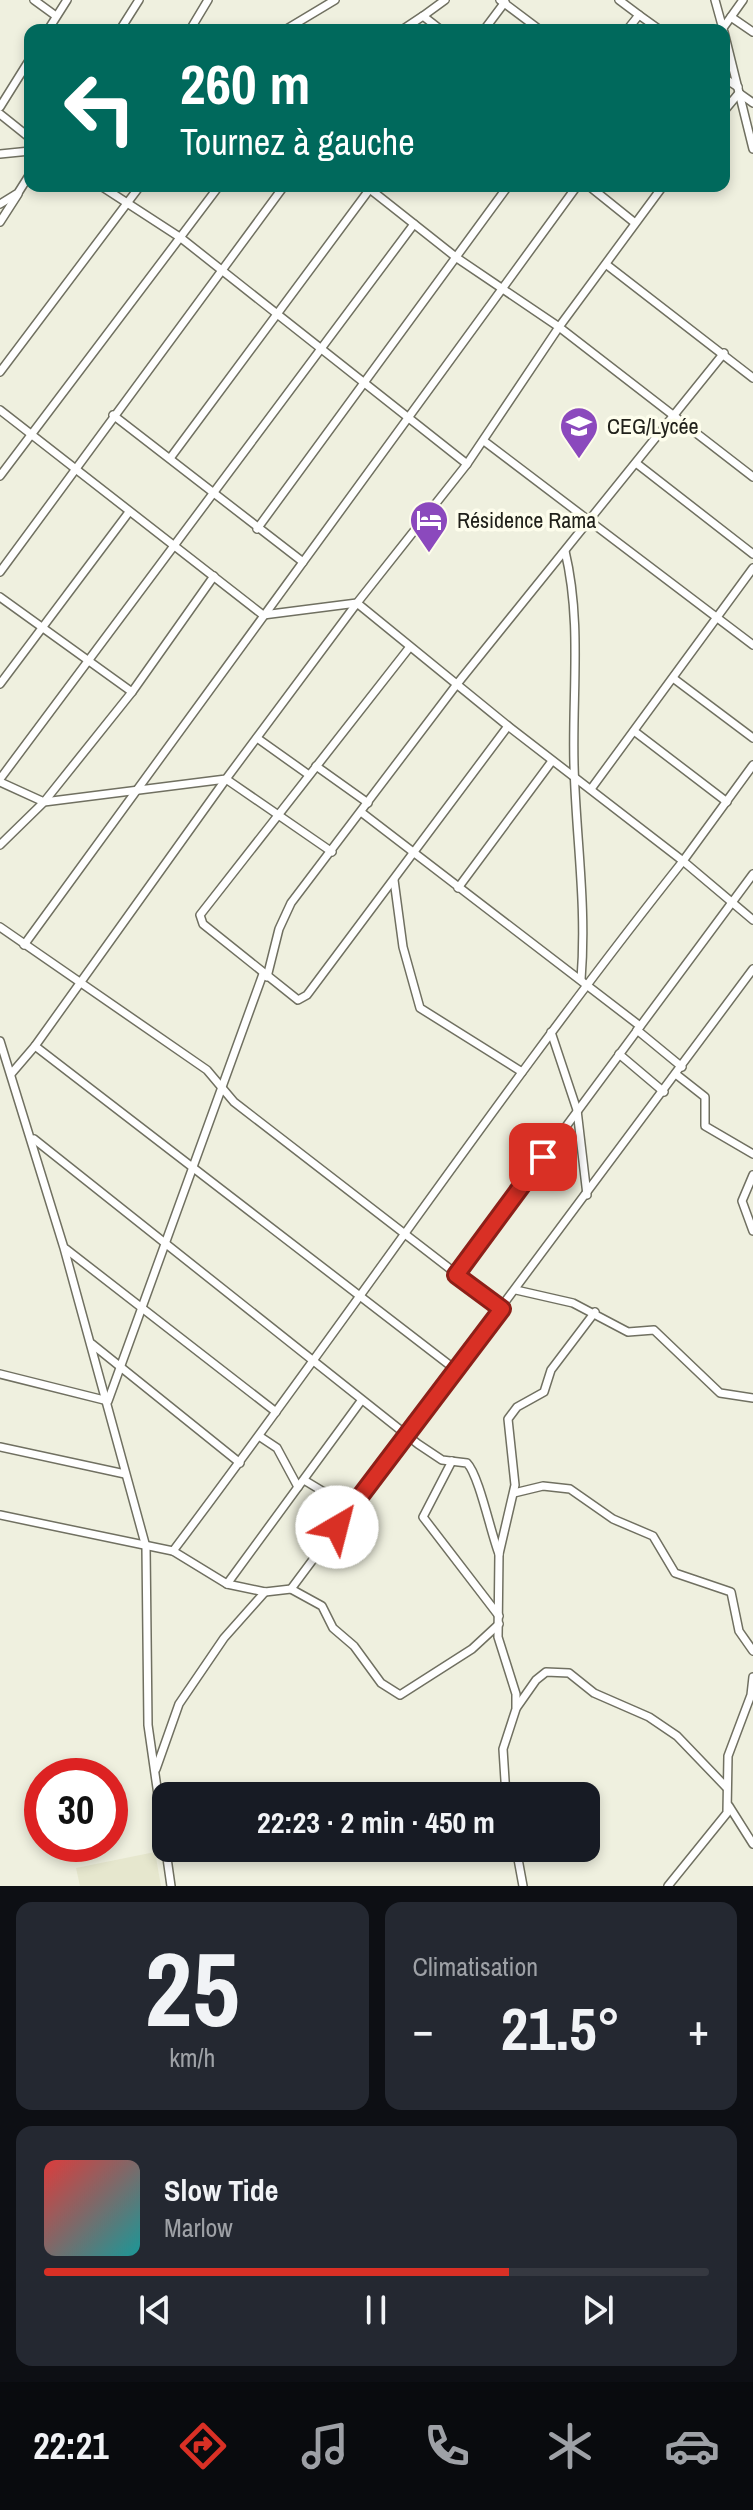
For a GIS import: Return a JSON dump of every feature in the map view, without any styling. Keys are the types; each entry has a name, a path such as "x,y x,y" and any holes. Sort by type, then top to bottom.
{"street":[{"path":"34,0 56,16"},
{"path":"51,24 67,0"},
{"path":"124,24 139,0"},
{"path":"194,24 208,0"},
{"path":"296,23 335,0"},
{"path":"411,24 445,0"},
{"path":"619,0 652,24"},
{"path":"715,0 721,24"},
{"path":"727,24 743,0"},
{"path":"488,24 504,1 533,24"},
{"path":"632,24 639,15"},
{"path":"423,16 433,24"},
{"path":"731,17 753,32"},
{"path":"730,56 753,149"},
{"path":"0,107 24,69"},
{"path":"730,83 753,103"},
{"path":"730,103 739,90"},
{"path":"0,114 24,133"},
{"path":"0,154 24,152"},
{"path":"0,222 24,184"},
{"path":"110,192 181,238 467,464"},
{"path":"0,372 135,192"},
{"path":"0,476 215,192"},
{"path":"0,572 279,192"},
{"path":"171,457 365,192"},
{"path":"375,192 457,258 559,327 753,477"},
{"path":"257,529 503,192"},
{"path":"24,945 573,192"},
{"path":"596,192 635,223"},
{"path":"11,1074 35,1046 226,779 357,603 484,441 559,327 658,192"},
{"path":"0,204 18,193"},
{"path":"332,852 226,779 44,802 0,780 414,224"},
{"path":"607,265 753,378"},
{"path":"108,1401 265,976 284,916 457,684 724,353"},
{"path":"0,410 263,615 357,603 409,648 683,861 753,920"},
{"path":"113,415 171,457 212,495 303,562"},
{"path":"484,441 591,519 753,645"},
{"path":"636,463 753,554"},
{"path":"0,684 129,512"},
{"path":"565,551 576,609 574,776 586,921 584,981"},
{"path":"591,789 753,568"},
{"path":"0,853 0,844 44,802 132,692 214,576"},
{"path":"0,597 132,692"},
{"path":"409,648 200,915 203,924 265,976 298,1000 304,998 508,726"},
{"path":"673,678 753,738"},
{"path":"634,731 727,802"},
{"path":"257,738 309,775"},
{"path":"458,888 552,761"},
{"path":"173,1551 361,1298 584,981 683,861 753,765"},
{"path":"316,766 368,803"},
{"path":"361,812 584,981 682,1067"},
{"path":"456,1275 753,874"},
{"path":"394,880 403,947 420,1008 522,1072"},
{"path":"0,927 207,1070 234,1102 374,1209 404,1237 502,1309"},
{"path":"291,1589 753,969"},
{"path":"551,1032 577,1110 584,1148 587,1195"},
{"path":"0,1041 64,1248 146,1547 148,1725 171,1886"},
{"path":"35,1046 456,1370"},
{"path":"619,1054 664,1092"},
{"path":"677,1075 705,1097 705,1126 753,1154"},
{"path":"32,1138 311,1363 433,1456 452,1461 463,1460 474,1471 499,1554"},
{"path":"753,1175 742,1201 753,1231"},
{"path":"64,1248 276,1412"},
{"path":"516,1290 554,1297 595,1312 628,1332 654,1330 720,1393 753,1398"},
{"path":"516,1709 516,1694 498,1637 499,1554 514,1493 508,1419 517,1407 544,1392 551,1370 595,1312"},
{"path":"89,1343 240,1463"},
{"path":"0,1374 108,1401"},
{"path":"227,1584 361,1401"},
{"path":"259,1436 277,1448 301,1484 352,1509"},
{"path":"0,1447 125,1474"},
{"path":"452,1461 423,1517 499,1620"},
{"path":"514,1493 543,1486 570,1489 613,1519 653,1536 675,1573 731,1592 739,1631 753,1651"},
{"path":"0,1515 173,1551 227,1584 265,1592 291,1589 322,1606 333,1628 354,1646 381,1683 400,1695 472,1649 499,1620"},
{"path":"155,1770 179,1704 224,1638 265,1592"},
{"path":"505,1782 503,1749 516,1709 536,1680 546,1672 569,1673 594,1693 649,1717 677,1736 726,1787"},
{"path":"753,1677 751,1695 732,1741 726,1787 729,1806 753,1844"},
{"path":"668,1886 729,1806"},
{"path":"519,1862 523,1886"}],"shaded area":[{"path":"152,1853 152,1862 157,1862 161,1886 80,1886 76,1868 106,1862 128,1862 128,1857"}],"place":[{"name":"CEG/Lycée","path":"579,460"},
{"name":"Résidence Rama","path":"429,554"}],"route":[{"path":"337,1527 502,1309 456,1275 543,1157"}]}
